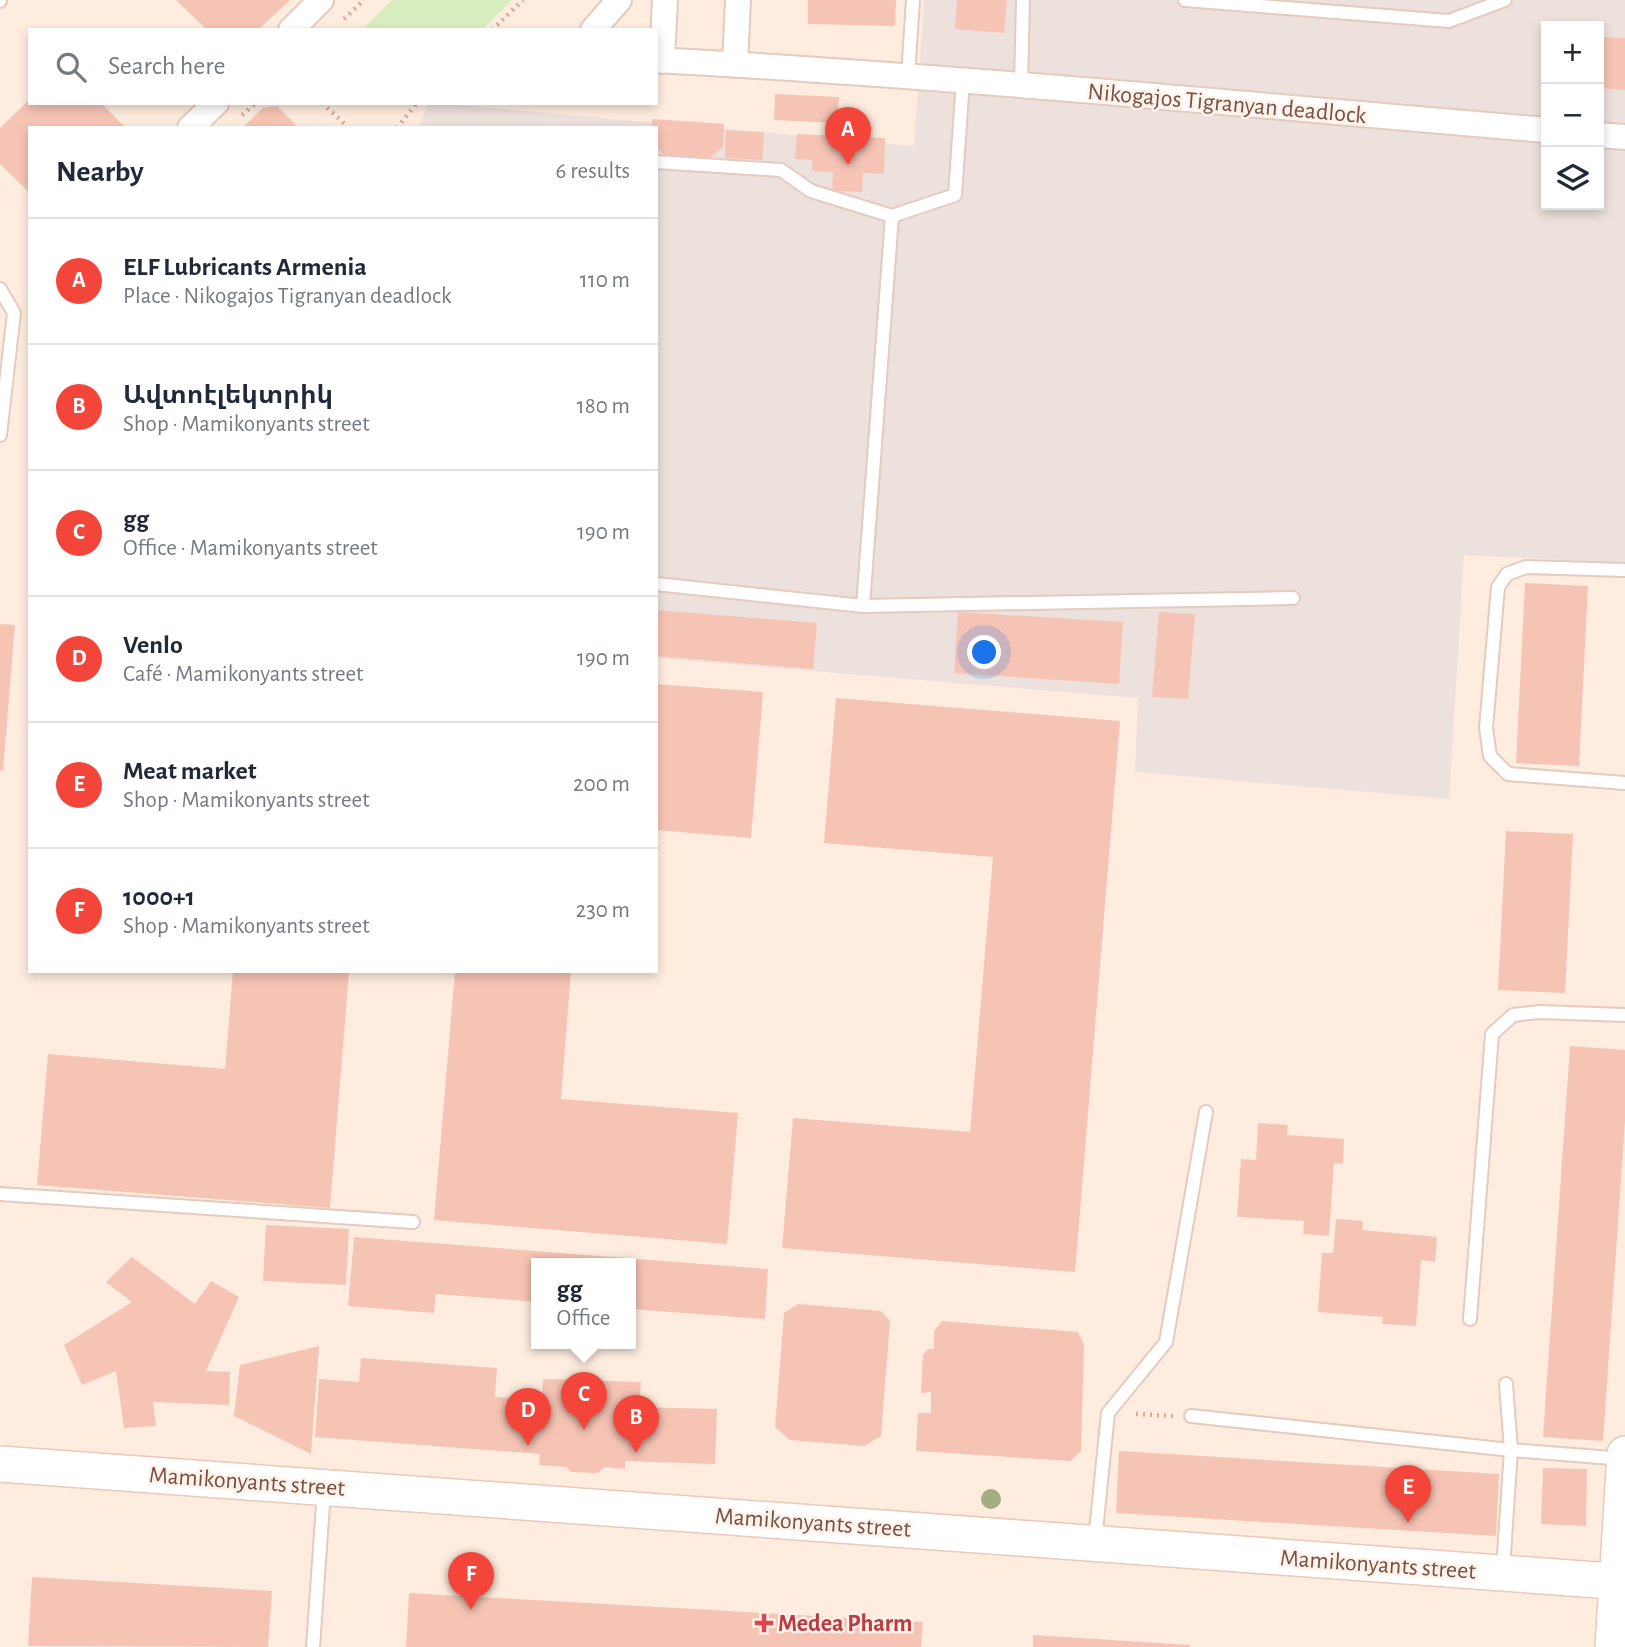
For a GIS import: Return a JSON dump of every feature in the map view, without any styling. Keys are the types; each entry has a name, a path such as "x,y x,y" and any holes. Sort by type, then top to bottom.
{"street":[{"path":"293,28 321,0"},
{"path":"595,28 620,0"},
{"path":"659,60 665,0"},
{"path":"735,64 738,0"},
{"name":"Nikogajos Tigranyan deadlock","path":"659,60 962,80 1541,130"},
{"path":"192,126 214,105"},
{"path":"1604,135 1625,137"},
{"path":"1612,1647 1621,1589 1625,1457"},
{"name":"Mamikonyants street","path":"0,1464 323,1495 1621,1589"},
{"name":"Mamikonyants street","path":"0,1480 323,1495"},
{"name":"Mamikonyants street","path":"1095,1551 1502,1573 1621,1589"}],"lane":[{"path":"908,76 913,0"},
{"path":"1021,85 1023,0"},
{"path":"1185,0 1449,21 1505,0"},
{"path":"658,162 781,170 811,191 892,216 955,195 962,80"},
{"path":"863,606 892,216"},
{"path":"0,289 13,313 0,435"},
{"path":"1625,570 1526,567 1507,575 1498,587 1486,728 1490,756 1508,774 1625,783"},
{"path":"658,584 863,606 1293,597"},
{"path":"1470,1320 1492,1034 1513,1015 1539,1012 1625,1015"},
{"path":"1095,1551 1108,1413 1166,1342 1206,1112"},
{"path":"0,1194 413,1222"},
{"path":"1502,1573 1511,1450 1506,1384"},
{"path":"1191,1416 1511,1450 1625,1457"},
{"path":"313,1647 323,1495"}],"path":[{"path":"341,22 364,0"},
{"path":"494,28 523,0"},
{"path":"324,105 347,126"},
{"path":"399,126 415,105"},
{"path":"1108,1413 1191,1416"}],"shaded area":[{"path":"924,0 1625,0 1625,563 1464,555 1449,799 1135,772 1138,698 658,658 658,126 419,126 428,105 459,105 914,146"}],"green space":[{"path":"392,0 512,0 484,28 364,28"}],"building":[{"path":"176,0 290,0 260,28 205,28"},
{"path":"808,0 896,0 895,26 808,24"},
{"path":"957,0 1007,0 1004,33 955,29"},
{"path":"1604,37 1625,38 1625,90 1604,88"},
{"path":"775,94 839,97 837,123 774,120"},
{"path":"28,101 28,105 103,105 124,126 28,126 28,191 0,164 0,128"},
{"path":"277,106 297,126 244,126 263,108"},
{"path":"652,119 724,124 723,147 709,159 665,156 658,148 658,126 652,126"},
{"path":"726,130 764,132 762,160 725,158"},
{"path":"797,134 885,138 884,174 863,173 862,192 832,191 833,172 812,171 812,160 795,159"},
{"path":"1525,583 1588,586 1579,766 1516,763"},
{"path":"658,610 817,623 813,669 658,656"},
{"path":"958,612 1123,622 1119,684 954,673"},
{"path":"1159,612 1195,614 1188,699 1152,697"},
{"path":"0,624 15,625 3,771 0,770"},
{"path":"658,684 763,692 751,838 658,830"},
{"path":"836,698 1120,721 1075,1272 782,1248 793,1118 970,1132 993,857 824,843"},
{"path":"1506,831 1573,834 1565,993 1498,990"},
{"path":"233,973 349,973 330,1208 37,1185 48,1054 225,1069"},
{"path":"455,973 571,973 561,1099 738,1113 727,1244 434,1220"},
{"path":"1570,1046 1625,1050 1625,1121 1603,1441 1543,1437"},
{"path":"1258,1123 1288,1125 1287,1135 1344,1139 1343,1164 1334,1163 1329,1236 1303,1234 1304,1221 1237,1217 1241,1159 1256,1160"},
{"path":"1336,1219 1363,1221 1362,1230 1437,1237 1435,1262 1421,1260 1416,1326 1382,1324 1383,1317 1318,1312 1322,1253 1333,1253"},
{"path":"266,1225 349,1229 346,1285 263,1281"},
{"path":"354,1237 626,1258 531,1258 531,1302 436,1294 434,1313 348,1306"},
{"path":"132,1257 195,1304 211,1281 239,1297 206,1371 230,1372 229,1405 153,1402 156,1426 124,1428 116,1371 82,1385 64,1345 132,1302 106,1282"},
{"path":"636,1259 768,1269 765,1319 636,1309"},
{"path":"798,1304 881,1311 890,1321 881,1436 864,1446 790,1440 775,1427 784,1313"},
{"path":"942,1321 1078,1332 1084,1345 1081,1451 1070,1461 916,1451 918,1413 931,1413 931,1392 921,1393 923,1355 928,1349 934,1349 934,1331"},
{"path":"319,1346 311,1454 234,1416 240,1365"},
{"path":"361,1358 497,1368 495,1397 542,1399 543,1379 641,1382 639,1407 717,1409 715,1464 625,1461 625,1469 605,1467 597,1473 571,1472 566,1467 539,1465 540,1454 315,1437 319,1379 359,1382"},
{"path":"1119,1451 1499,1474 1496,1536 1116,1513"},
{"path":"1543,1468 1587,1469 1586,1526 1541,1524"},
{"path":"32,1577 272,1591 268,1647 28,1646"},
{"path":"409,1593 923,1622 921,1647 406,1647"},
{"path":"1033,1635 1190,1645 1190,1647 1033,1647"}],"place":[{"name":"ELF Lubricants Armenia","path":"848,165"},
{"name":"gg","path":"584,1430"},
{"name":"Venlo","path":"528,1446"},
{"name":"Ավտոէլեկտրիկ","path":"636,1453"},
{"name":"Meat market","path":"1408,1523"},
{"name":"1000+1","path":"471,1610"},
{"name":"Medea Pharm","path":"764,1623"}]}
